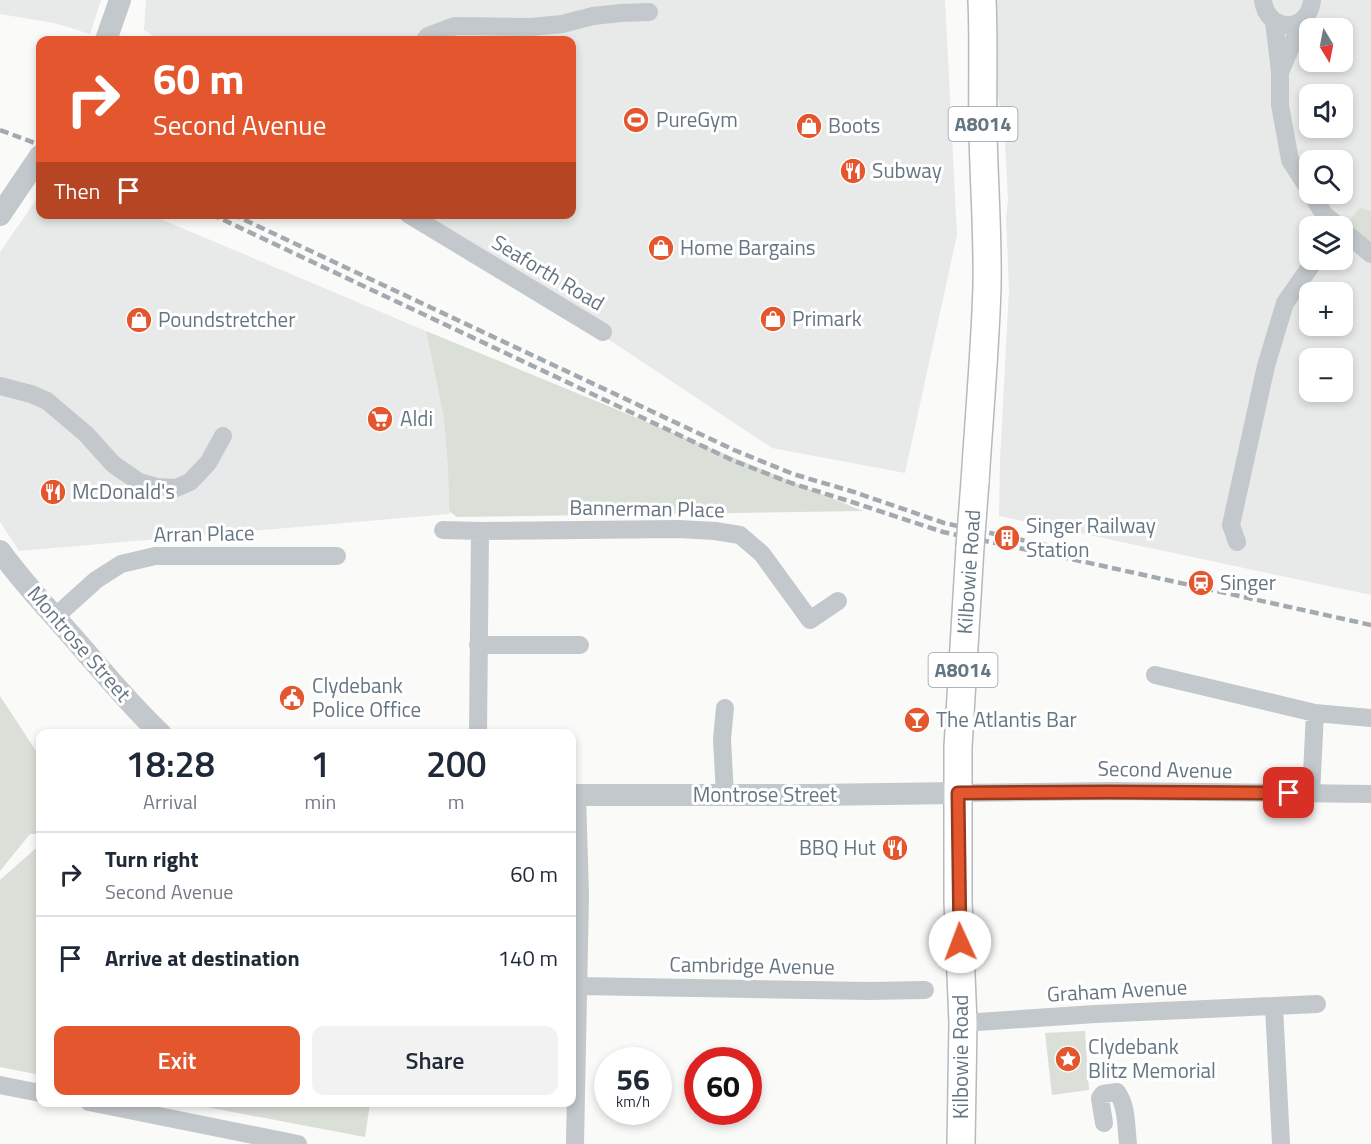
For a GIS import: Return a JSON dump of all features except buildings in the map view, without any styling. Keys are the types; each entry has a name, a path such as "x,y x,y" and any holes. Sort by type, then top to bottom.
{"main road":[{"name":"Kilbowie Road","path":"962,1144 963,1023 958,901 958,747 987,288 982,0"}],"street":[{"path":"112,36 120,0"},
{"path":"1247,0 1267,10 1281,24 1299,22"},
{"path":"1305,18 1312,0"},
{"path":"1267,10 1280,72 1280,105 1290,160 1299,174"},
{"path":"428,36 455,26 531,27 562,24 593,16 650,12"},
{"path":"1280,72 1299,28"},
{"path":"0,214 36,162"},
{"name":"Seaforth Road","path":"416,219 603,332"},
{"path":"1353,239 1371,254"},
{"path":"1238,542 1231,525 1266,366 1286,303 1308,270"},
{"path":"3,390 31,394 47,401 86,434 113,464 139,482 157,487 176,488 190,482 208,464 224,436"},
{"name":"Bannerman Place","path":"442,530 679,529 740,535 762,554 810,620 838,601"},
{"path":"478,729 480,531"},
{"name":"Montrose Street","path":"0,551 55,617 156,729"},
{"name":"Arran Place","path":"55,617 96,580 121,564 155,556 337,556"},
{"path":"478,645 580,645"},
{"path":"1155,675 1315,713 1371,718"},
{"path":"725,708 722,739 725,795"},
{"path":"1311,794 1315,713"},
{"name":"Second Avenue","path":"958,793 1371,795"},
{"name":"Montrose Street","path":"576,795 958,793"},
{"path":"576,829 580,896 576,1144"},
{"name":"Cambridge Avenue","path":"579,986 925,990"},
{"name":"Graham Avenue","path":"963,1023 1317,1004"},
{"path":"1274,1006 1281,1144"},
{"path":"0,1085 36,1092"},
{"path":"1104,1123 1100,1098 1103,1094 1117,1092 1122,1098 1128,1144"},
{"path":"114,1107 298,1144"}],"shaded area":[{"path":"0,0 101,0 90,34 54,23 0,14"},
{"path":"146,0 945,0 957,235 905,473 772,448 427,219 576,219 576,36 154,36 144,30"},
{"path":"982,0 1371,0 1371,595 999,516 1009,290 1004,124 984,38"},
{"path":"36,200 36,219 160,219 426,331 444,419 449,514 19,551 0,522 0,252"},
{"path":"1360,208 1371,211 1371,254 1353,237 1353,216"},
{"path":"426,331 863,511 457,517 449,511 444,419"},
{"path":"0,696 36,751 36,834 30,834 0,871"},
{"path":"36,849 36,1074 0,1067 0,880"},
{"path":"1085,1031 1089,1090 1052,1095 1045,1033"},
{"path":"206,1107 369,1107 365,1137"}],"railway":[{"path":"0,130 36,144"},
{"path":"222,219 732,460 791,483 943,532 1371,625"},
{"path":"243,219 734,450 793,474 944,523 1050,546"}],"place":[{"name":"PureGym","path":"636,120"},
{"name":"Boots","path":"809,126"},
{"name":"Subway","path":"853,171"},
{"name":"Home Bargains","path":"661,248"},
{"name":"Primark","path":"773,319"},
{"name":"Poundstretcher","path":"139,320"},
{"name":"Aldi","path":"380,419"},
{"name":"McDonald's","path":"53,492"},
{"name":"Singer Railway Station","path":"1007,538"},
{"name":"Singer","path":"1201,583"},
{"name":"Clydebank Police Office","path":"292,698"},
{"name":"The Atlantis Bar","path":"917,720"},
{"name":"BBQ Hut","path":"895,848"},
{"name":"Clydebank Blitz Memorial","path":"1068,1059"}],"route":[{"path":"960,942 958,793 1289,793"}]}
